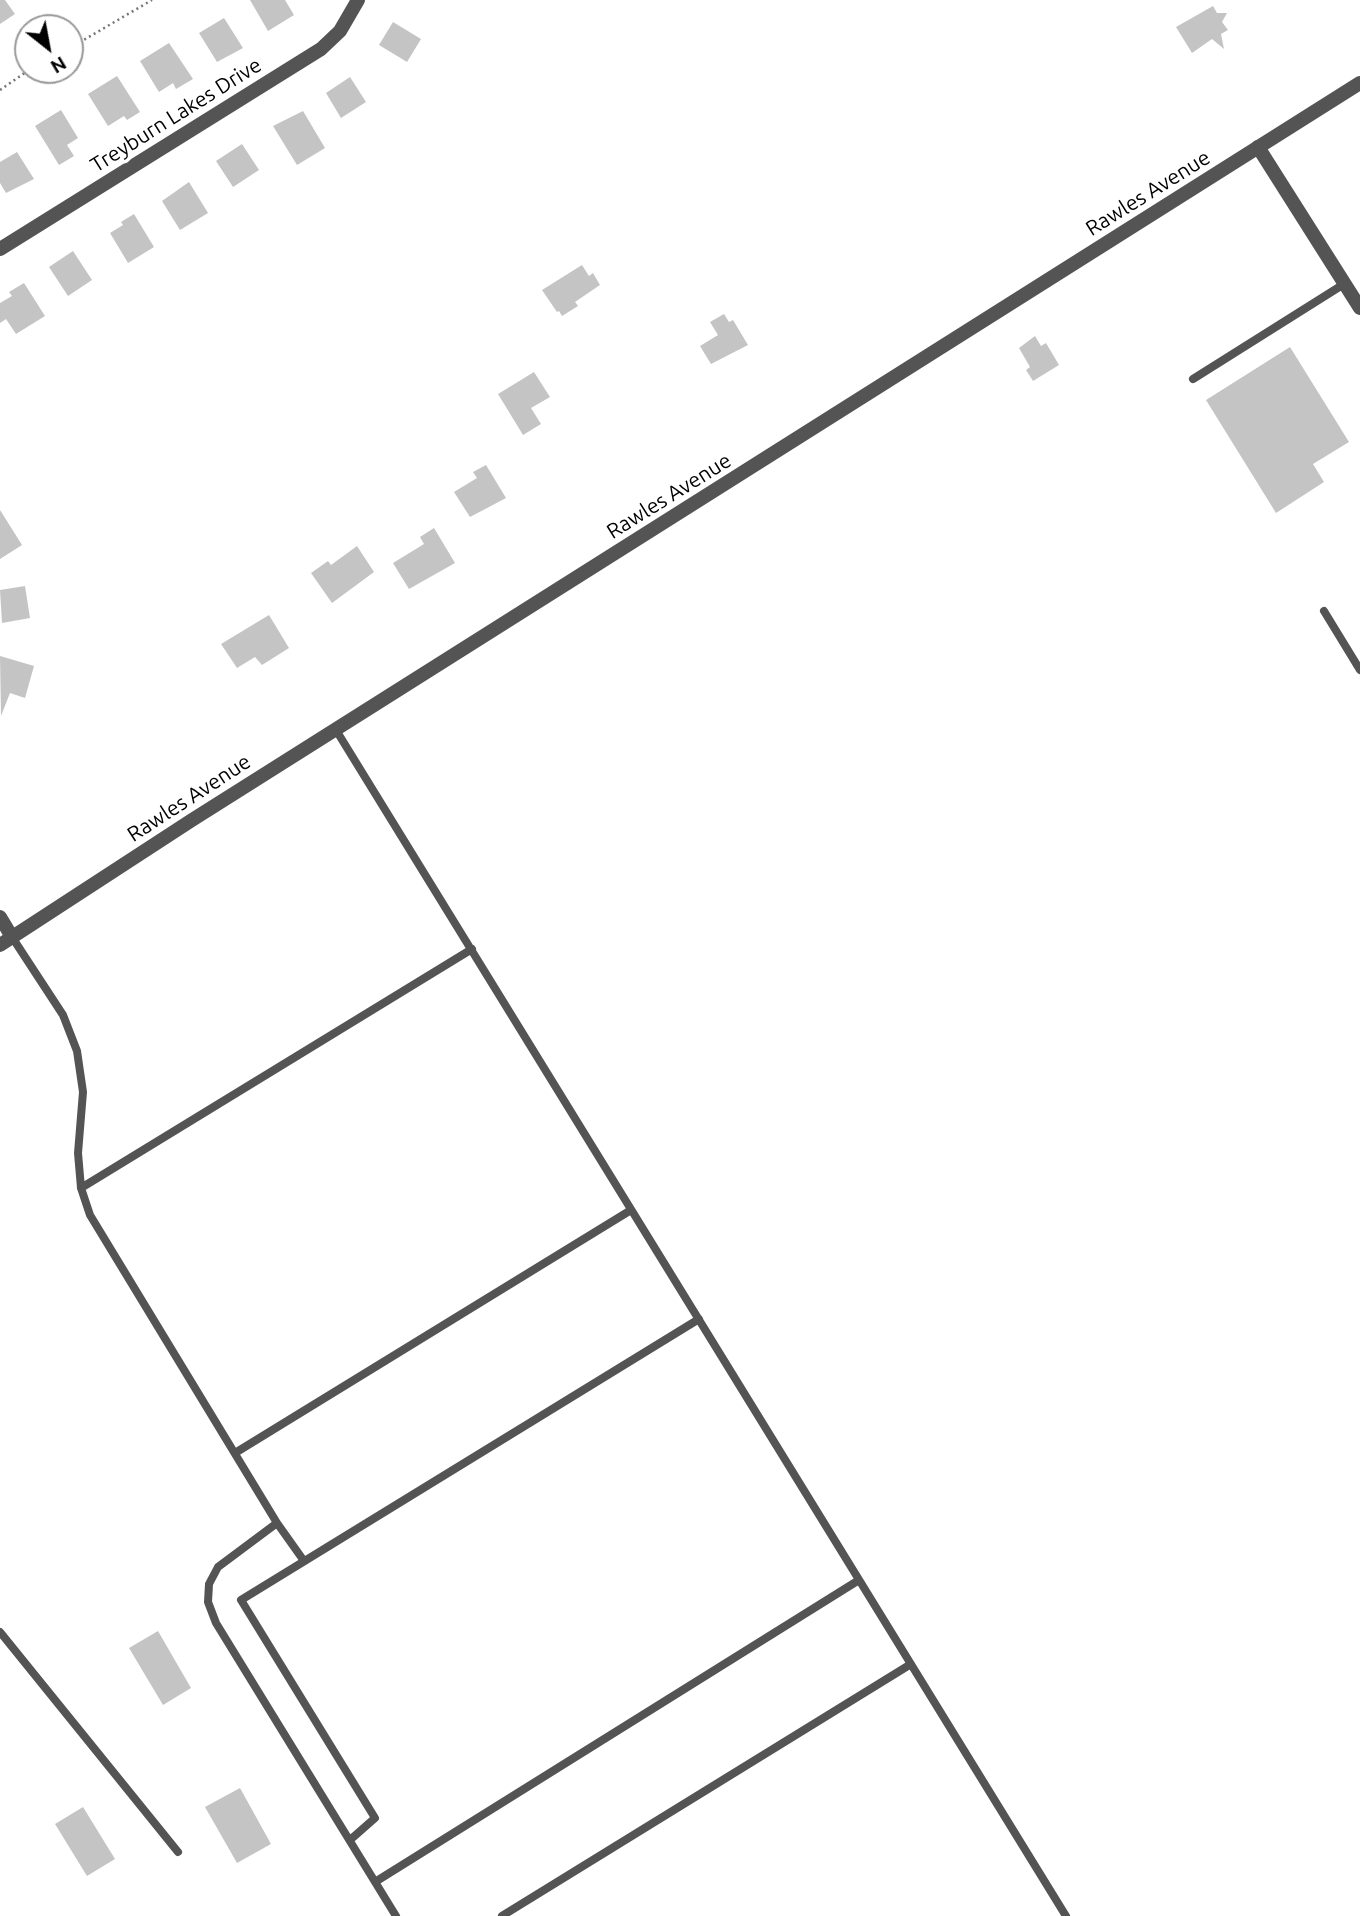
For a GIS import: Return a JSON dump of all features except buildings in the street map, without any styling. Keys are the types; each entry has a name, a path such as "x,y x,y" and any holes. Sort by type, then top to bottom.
{"street":[{"name":"Treyburn Lakes Drive","path":"0,249 321,49 340,31 358,0"},
{"name":"Rawles Avenue","path":"6,941 1360,83"},
{"path":"1258,147 1360,309"},
{"path":"0,917 6,941"}],"lane":[{"path":"1193,379 1344,284"},
{"path":"1324,611 1360,670"},
{"path":"336,730 1066,1916"},
{"path":"6,941 63,1016 77,1051 83,1093 78,1153 80,1188 90,1215 277,1523 304,1562"},
{"path":"80,1188 472,949"},
{"path":"235,1453 631,1210"},
{"path":"350,1840 375,1818 241,1600 699,1320"},
{"path":"277,1523 218,1567 209,1584 208,1602 215,1623 396,1916"},
{"path":"375,1882 859,1580"},
{"path":"0,1632 178,1852"},
{"path":"502,1916 911,1664"}],"path":[{"path":"84,40 152,0"}]}
